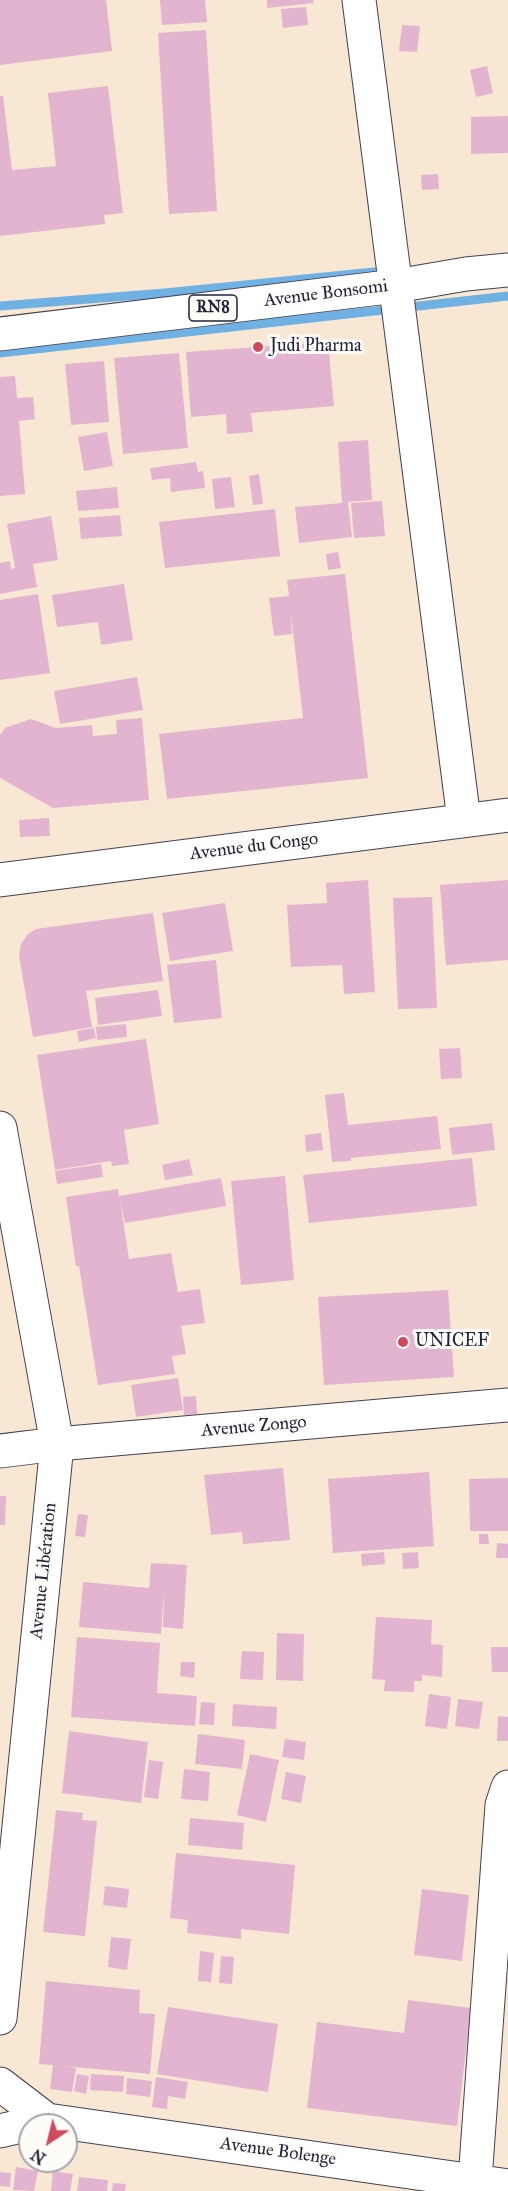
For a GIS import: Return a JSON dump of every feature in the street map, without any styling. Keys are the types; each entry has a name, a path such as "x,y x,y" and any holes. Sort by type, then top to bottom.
{"street":[{"path":"360,0 464,820"},
{"name":"Avenue Bonsomi","path":"0,334 396,286 446,277 508,270"},
{"name":"Avenue du Congo","path":"0,880 508,815"},
{"name":"Avenue Libération","path":"0,1128 57,1444 0,2018"},
{"name":"Avenue Zongo","path":"0,1451 57,1444 508,1405"},
{"path":"475,2180 502,1805 508,1787"},
{"path":"0,2084 38,2113"},
{"name":"Avenue Bolenge","path":"78,2124 508,2186"},
{"path":"0,2131 18,2127"}],"building":[{"path":"0,0 106,0 112,51 0,65"},
{"path":"160,0 205,0 207,22 162,25"},
{"path":"267,0 313,0 314,3 267,8"},
{"path":"306,7 308,25 283,28 281,9"},
{"path":"402,25 420,26 417,52 399,51"},
{"path":"206,30 217,211 169,214 158,33"},
{"path":"487,66 493,93 476,97 470,70"},
{"path":"108,86 123,213 104,215 105,224 0,236 0,96 3,96 12,170 56,166 48,93"},
{"path":"508,116 508,153 471,154 471,117"},
{"path":"438,174 439,189 422,190 421,175"},
{"path":"328,342 334,406 251,413 253,432 227,434 226,414 191,417 186,352"},
{"path":"179,353 188,448 123,454 114,358"},
{"path":"104,361 109,422 71,425 65,364"},
{"path":"15,376 17,398 33,397 35,419 19,421 25,494 0,496 0,377"},
{"path":"107,432 113,466 84,471 78,437"},
{"path":"368,440 372,500 348,502 352,537 299,543 295,507 342,503 338,442"},
{"path":"196,462 198,472 203,471 205,488 171,492 170,478 152,480 150,468"},
{"path":"259,474 263,504 253,505 249,476"},
{"path":"231,477 235,507 215,509 212,479"},
{"path":"117,487 119,508 78,511 76,491"},
{"path":"382,501 385,536 354,538 351,503"},
{"path":"275,509 280,556 165,568 159,522"},
{"path":"120,515 122,536 81,539 79,518"},
{"path":"51,516 58,560 33,564 37,587 0,594 0,563 10,561 11,569 15,568 7,524"},
{"path":"338,552 341,568 328,570 326,554"},
{"path":"345,574 368,778 167,799 159,734 303,718 291,614 292,634 274,636 269,598 289,596 287,580"},
{"path":"124,584 133,640 101,645 98,622 57,627 52,595"},
{"path":"38,594 50,673 0,680 0,600"},
{"path":"137,677 143,710 60,724 54,691"},
{"path":"142,718 149,800 53,808 0,778 0,735 5,728 31,719 56,728 92,725 93,736 117,734 116,720"},
{"path":"49,818 50,836 20,837 19,820"},
{"path":"368,880 375,992 344,994 342,965 291,967 287,905 327,903 326,883"},
{"path":"508,880 508,960 446,965 440,885"},
{"path":"432,897 437,1008 398,1009 393,898"},
{"path":"225,903 233,951 170,961 162,913"},
{"path":"153,913 163,981 86,991 92,1027 33,1037 19,956 21,944 28,934 36,929"},
{"path":"216,960 222,1018 174,1023 167,965"},
{"path":"158,990 162,1016 98,1025 95,998"},
{"path":"126,1024 127,1037 97,1040 96,1027"},
{"path":"94,1028 96,1038 79,1042 77,1031"},
{"path":"146,1039 159,1124 124,1130 129,1164 112,1166 111,1161 55,1170 37,1055"},
{"path":"460,1048 462,1078 441,1079 439,1049"},
{"path":"344,1093 348,1125 437,1116 441,1149 332,1162 325,1095"},
{"path":"492,1123 495,1150 452,1155 449,1128"},
{"path":"321,1133 323,1150 306,1152 305,1135"},
{"path":"472,1158 477,1206 309,1223 303,1175"},
{"path":"189,1159 193,1175 165,1180 162,1165"},
{"path":"101,1164 103,1177 57,1184 55,1171"},
{"path":"285,1176 294,1280 241,1285 231,1181"},
{"path":"221,1178 226,1206 125,1223 120,1200 129,1259 171,1253 178,1292 200,1289 205,1323 181,1326 186,1354 172,1356 175,1374 98,1385 66,1197 118,1189 119,1196"},
{"path":"448,1290 454,1377 324,1385 318,1297"},
{"path":"178,1378 183,1410 136,1417 131,1385"},
{"path":"196,1396 197,1414 184,1415 183,1397"},
{"path":"283,1468 290,1540 243,1544 242,1532 211,1535 204,1475"},
{"path":"429,1472 434,1546 333,1553 328,1479"},
{"path":"508,1478 508,1531 470,1531 469,1479"},
{"path":"0,1496 6,1496 5,1525 0,1525"},
{"path":"78,1514 88,1515 85,1537 75,1536"},
{"path":"479,1534 488,1534 489,1544 479,1544"},
{"path":"497,1543 508,1544 508,1558 496,1558"},
{"path":"384,1552 385,1564 362,1566 361,1554"},
{"path":"418,1552 419,1568 403,1569 402,1553"},
{"path":"151,1563 187,1565 183,1629 163,1627 164,1588 161,1634 79,1627 83,1582 149,1588"},
{"path":"376,1617 432,1620 431,1644 443,1645 442,1677 422,1675 422,1681 414,1681 414,1692 384,1691 385,1680 372,1679"},
{"path":"277,1633 304,1634 303,1681 276,1680"},
{"path":"77,1637 160,1643 157,1693 197,1696 195,1726 71,1717"},
{"path":"491,1647 508,1647 508,1672 492,1672"},
{"path":"242,1651 264,1652 263,1680 240,1679"},
{"path":"181,1662 195,1662 194,1678 180,1676"},
{"path":"429,1694 451,1697 447,1729 425,1726"},
{"path":"458,1699 483,1702 479,1729 455,1726"},
{"path":"201,1702 215,1703 214,1725 199,1724"},
{"path":"233,1704 277,1707 276,1729 232,1726"},
{"path":"498,1716 508,1717 508,1741 497,1741"},
{"path":"69,1731 148,1742 141,1803 62,1793"},
{"path":"198,1734 245,1740 242,1769 195,1764"},
{"path":"285,1739 306,1742 304,1760 282,1757"},
{"path":"250,1754 279,1760 266,1822 237,1815"},
{"path":"149,1760 163,1762 158,1799 144,1797"},
{"path":"184,1769 210,1772 208,1801 181,1799"},
{"path":"286,1772 306,1776 301,1803 281,1799"},
{"path":"56,1810 83,1813 82,1820 97,1821 85,1936 43,1932"},
{"path":"190,1818 244,1823 242,1850 188,1845"},
{"path":"176,1853 295,1865 289,1934 241,1929 241,1939 187,1933 188,1920 170,1918"},
{"path":"105,1886 129,1889 127,1908 103,1905"},
{"path":"422,1889 469,1895 462,1961 414,1955"},
{"path":"111,1937 131,1939 127,1970 108,1967"},
{"path":"200,1951 214,1953 211,1982 198,1981"},
{"path":"221,1956 234,1957 232,1984 219,1983"},
{"path":"46,1981 140,1990 139,2013 155,2014 150,2074 62,2066 76,2068 72,2092 50,2089 53,2065 39,2064"},
{"path":"408,2000 471,2008 457,2126 307,2108 317,2022 404,2033"},
{"path":"168,2007 278,2024 268,2092 157,2074"},
{"path":"77,2074 89,2076 86,2094 74,2091"},
{"path":"91,2074 124,2076 123,2092 90,2090"},
{"path":"156,2077 188,2082 185,2099 168,2096 167,2109 152,2107"},
{"path":"127,2078 152,2081 150,2097 126,2094"},
{"path":"16,2167 18,2173 38,2173 34,2191 13,2190"},
{"path":"0,2172 11,2173 10,2187 0,2186"},
{"path":"53,2173 73,2174 70,2191 51,2191"},
{"path":"79,2177 108,2180 107,2191 77,2191"},
{"path":"113,2183 126,2184 125,2191 112,2191"}],"waterway":[{"path":"0,306 165,293 374,272"},
{"path":"0,353 508,296"}],"place":[{"name":"Judi Pharma","path":"258,347"},
{"name":"UNICEF","path":"403,1342"}]}
